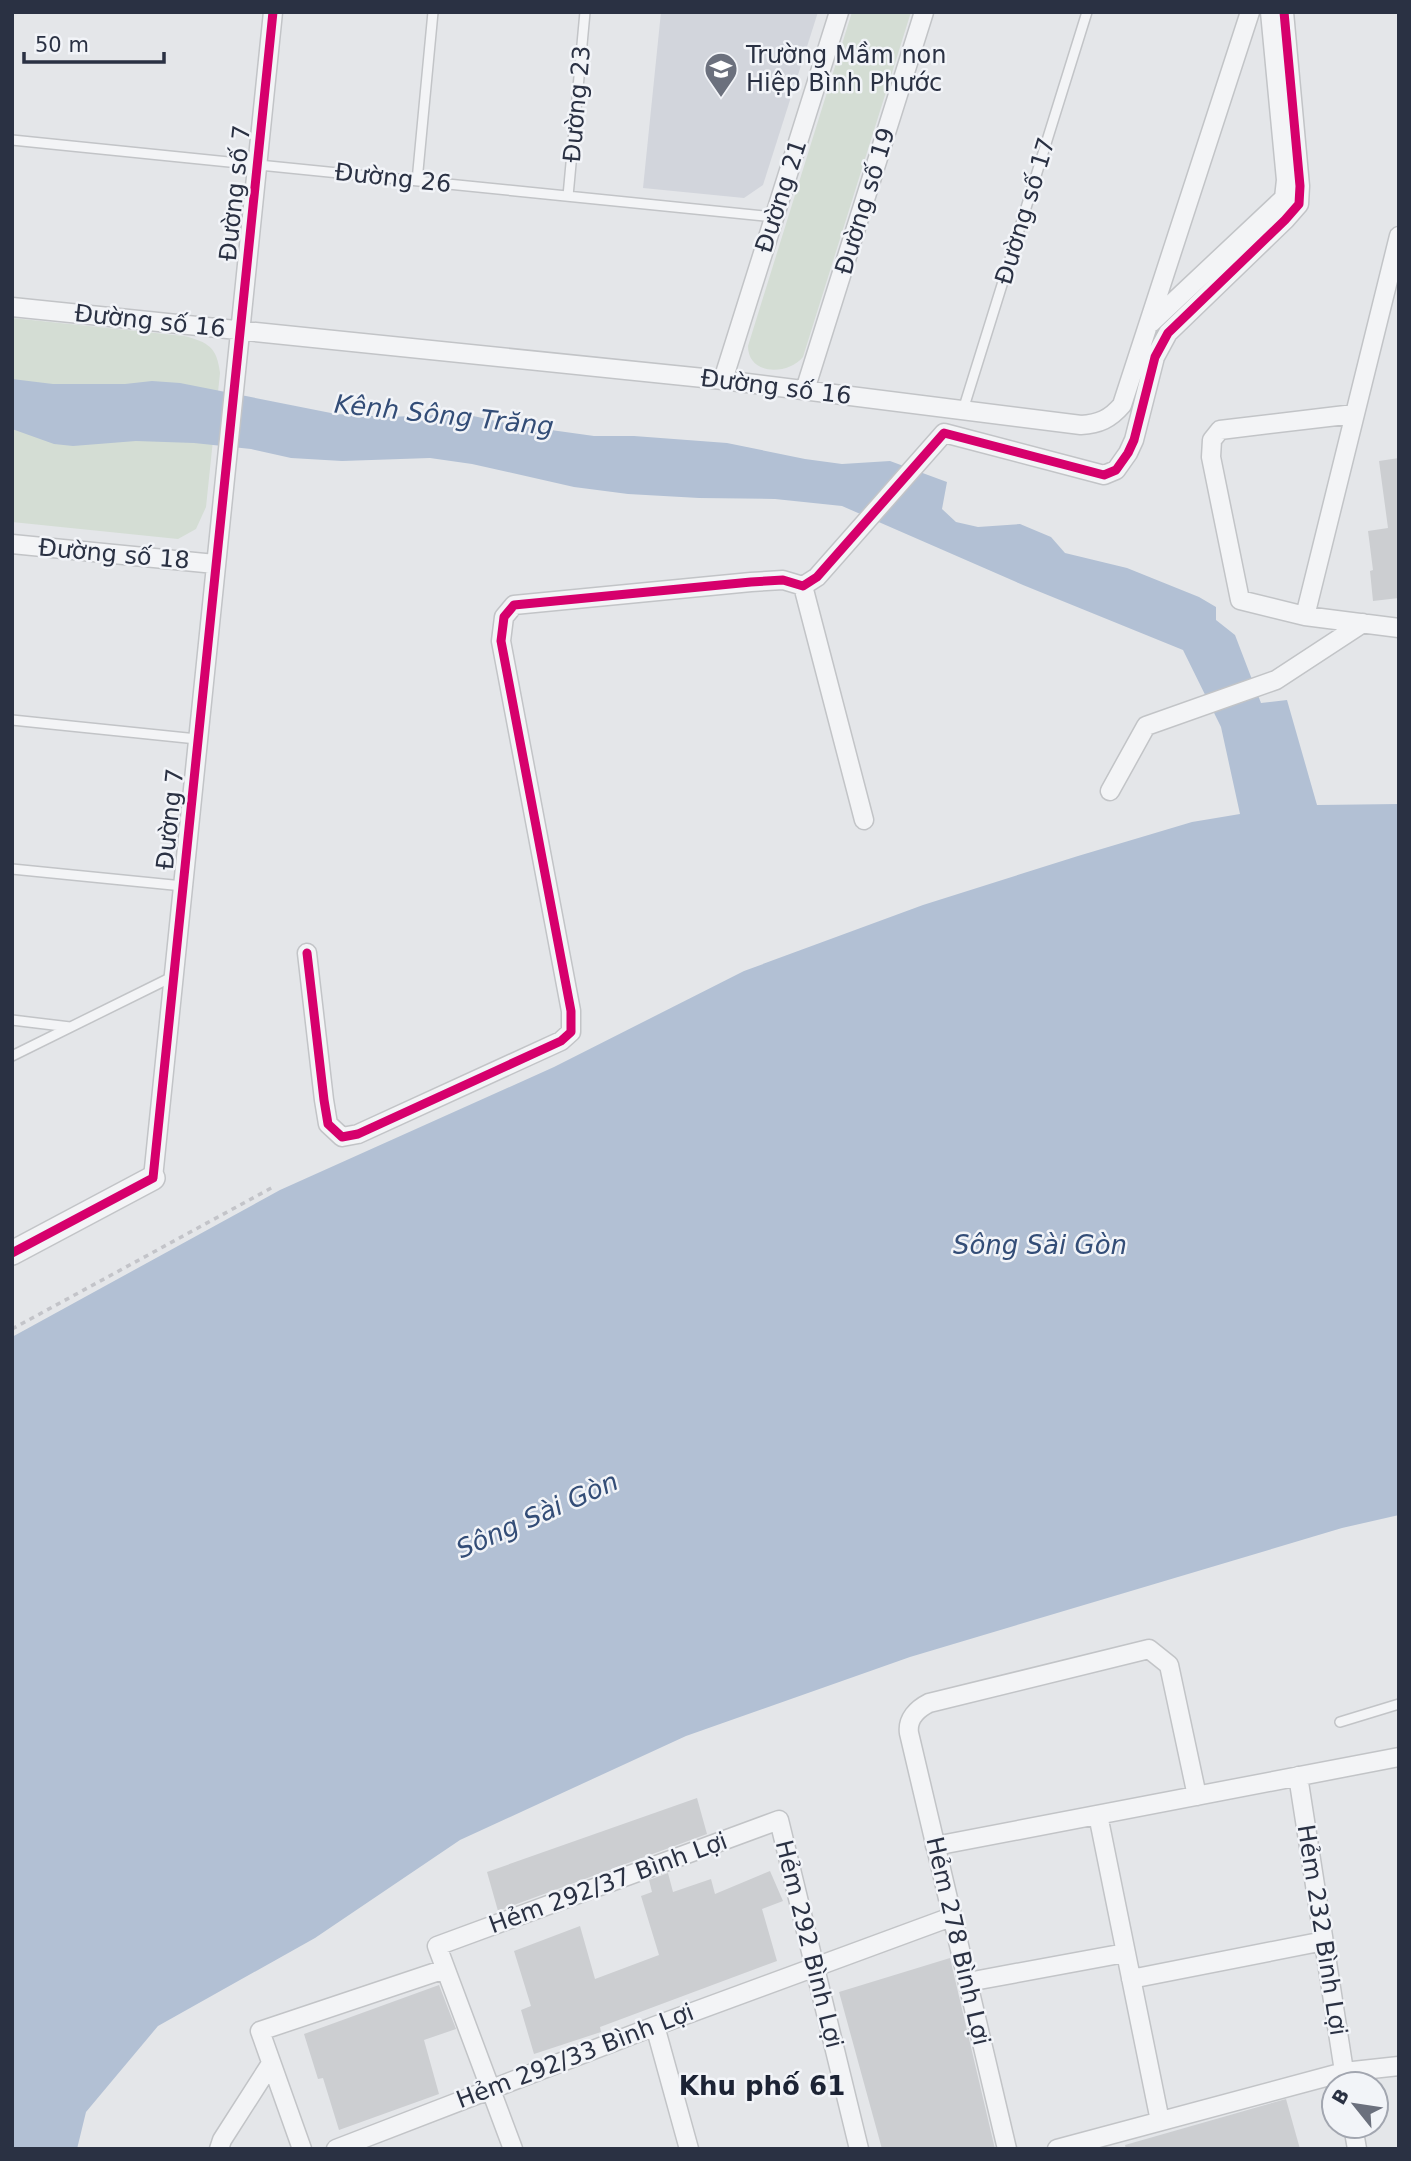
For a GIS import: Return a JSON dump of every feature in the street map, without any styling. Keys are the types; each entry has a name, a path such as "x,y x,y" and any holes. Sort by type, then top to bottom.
{"street":[{"name":"Đường số 7","path":"225,464 273,12"},
{"name":"Đường 21","path":"723,380 839,12"},
{"name":"Đường số 19","path":"805,390 924,12"},
{"name":"Đường số 16","path":"12,307 723,380 1081,425 1096,424 1112,417 1122,405 1250,12"},
{"path":"1149,325 1284,198 1286,180 1270,12"},
{"path":"307,953 328,1124 342,1137 359,1134 561,1041 571,1032 571,1011 501,641 504,617 514,606 751,582 783,580 803,586 817,577 944,433 1104,475 1116,470 1134,440 1155,357 1168,333 1299,204 1300,186 1284,12"},
{"path":"1305,616 1399,236"},
{"path":"1354,414 1220,430 1212,440 1211,457 1240,600 1305,616 1399,628"},
{"name":"Đường 7","path":"153,1178 225,464"},
{"name":"Đường số 18","path":"12,544 215,564"},
{"path":"803,586 864,820"},
{"path":"1110,791 1146,726 1276,681 1363,623"},
{"path":"12,1253 153,1178"},
{"name":"Hẻm 278 Bình Lợi","path":"1007,2149 908,1733 910,1720 916,1711 929,1703 1149,1649 1169,1665 1197,1796"},
{"path":"936,1846 1399,1757"},
{"name":"Hẻm 232 Bình Lợi","path":"1298,1776 1344,2070"},
{"path":"1098,1815 1160,2121"},
{"name":"Hẻm 292/37 Bình Lợi","path":"445,1969 437,1946 779,1820"},
{"name":"Hẻm 292 Bình Lợi","path":"779,1820 859,2149"},
{"name":"Hẻm 292/33 Bình Lợi","path":"336,2149 655,2026 951,1917"},
{"path":"1131,1979 1324,1941"},
{"path":"968,1982 1125,1953"},
{"path":"302,2149 260,2031 445,1969 513,2149"},
{"path":"655,2026 689,2149"},
{"path":"219,2149 222,2140 271,2065"},
{"path":"1381,2070 1399,2066"},
{"path":"1057,2149 1160,2121 1320,2084"}],"lane":[{"path":"417,181 433,12"},
{"name":"Đường 23","path":"568,196 585,12"},
{"name":"Đường số 17","path":"963,410 1087,12"},
{"name":"Đường 26","path":"12,140 774,217"},
{"path":"12,720 197,739"},
{"path":"12,869 183,886"},
{"path":"12,1056 174,976"},
{"path":"12,1020 71,1027"},
{"path":"1340,1722 1399,1704"}],"path":[{"path":"12,1329 275,1186"}],"shaded area":[{"name":"Trường Mầm non Hiệp Bình Phước","path":"661,12 818,12 763,185 744,198 643,188"},
{"path":"852,12 911,12 803,357 788,367 770,370 754,363 748,346"},
{"path":"12,318 184,336 205,343 214,351 220,373 206,507 196,529 178,539 12,522"}],"water":[{"name":"Sông Sài Gòn","path":"12,379 53,384 125,384 152,381 180,383 336,414 387,417 464,414 515,425 594,436 634,436 727,443 842,464 890,461 947,482 942,509 956,522 978,527 1020,524 1051,537 1065,553 1127,568 1199,597 1216,607 1216,620 1235,635 1261,703 1287,700 1317,805 1399,804 1399,1515 1342,1528 910,1657 686,1736 460,1840 315,1938 158,2026 86,2112 77,2149 12,2149 12,1337 280,1190 554,1067 744,971 923,905 1192,822 1240,814 1221,727 1183,650 1023,585 842,506 775,499 628,494 574,487 472,464 430,458 342,461 291,458 251,449 194,443 136,441 73,446 54,444 12,429"}],"building":[{"path":"1399,458 1399,598 1373,601 1370,571 1373,570 1368,531 1388,528 1379,461"},
{"path":"697,1798 707,1834 498,1911 487,1872"},
{"path":"770,1871 783,1901 762,1909 777,1961 600,2027 601,2032 534,2054 521,2010 531,2006 514,1951 580,1926 595,1979 659,1955 641,1896 652,1892 649,1880 668,1873 673,1892 711,1879 715,1894"},
{"path":"950,1958 995,2149 882,2149 839,1992"},
{"path":"439,1985 456,2029 424,2040 439,2094 339,2130 323,2078 318,2079 304,2034"},
{"path":"1286,2099 1300,2149 1126,2149 1125,2145"}],"cycle path":[{"path":"12,1253 153,1178 273,12"},
{"path":"307,953 328,1124 342,1137 358,1134 561,1041 571,1032 571,1011 501,641 504,617 514,605 751,582 783,580 803,586 817,577 944,433 1104,475 1116,470 1134,440 1155,357 1168,333 1299,204 1300,186 1284,12"}],"place":[{"name":"Trường Mầm non Hiệp Bình Phước","path":"721,99"}],"district":[{"name":"Khu phố 61","path":"762,2086"}],"water label":[{"name":"Kênh Sông Trăng","path":"444,415"}]}
